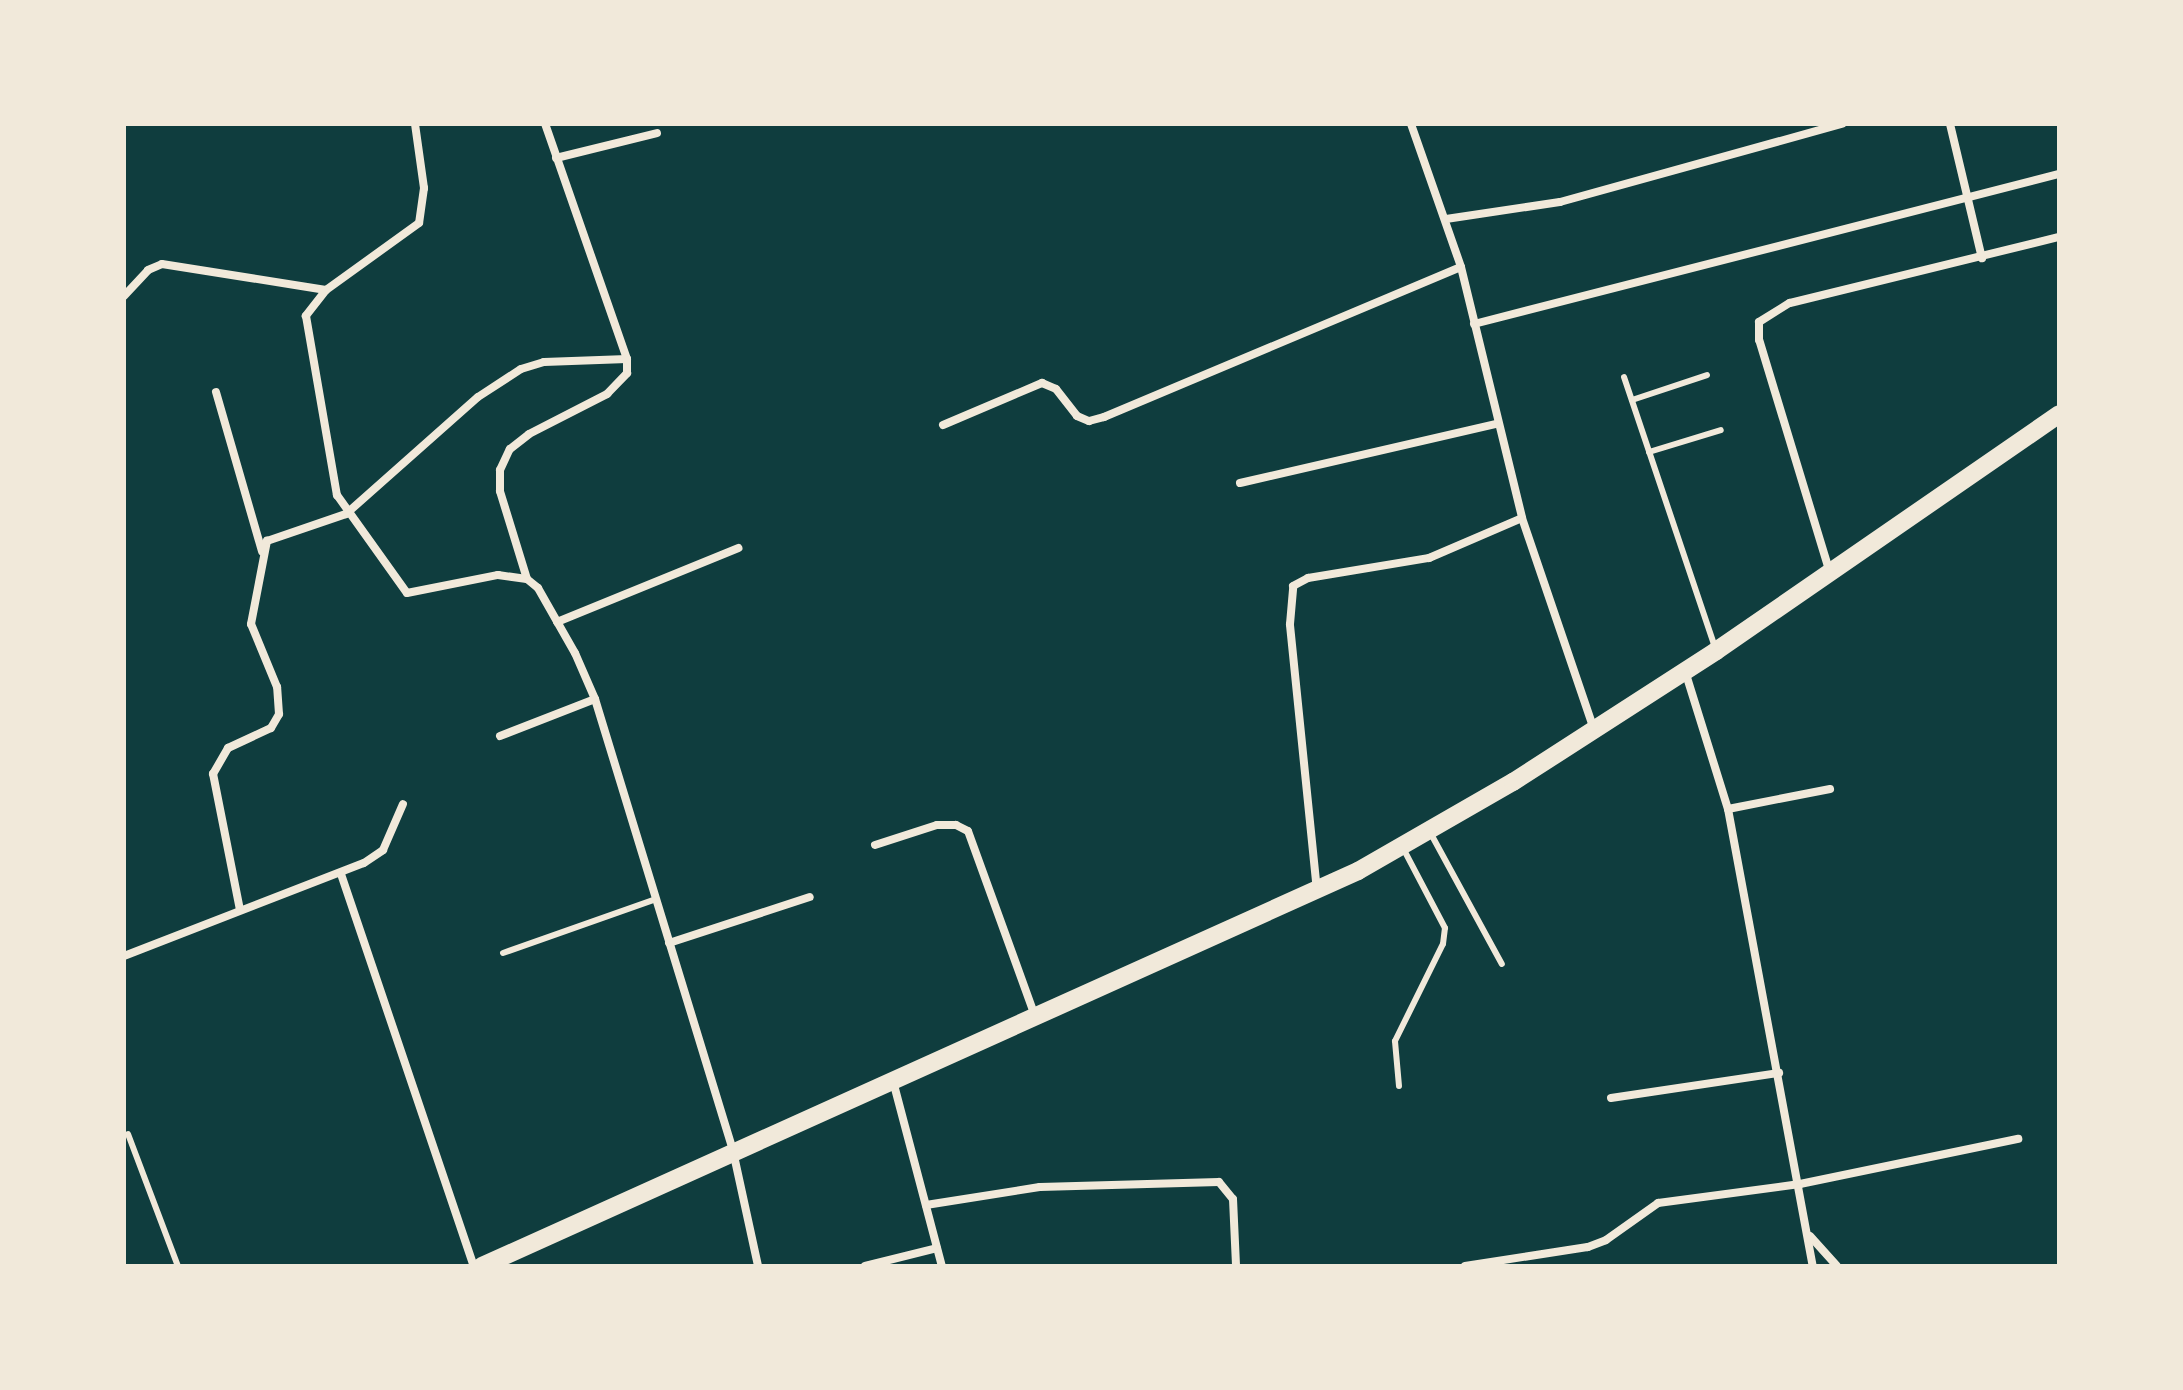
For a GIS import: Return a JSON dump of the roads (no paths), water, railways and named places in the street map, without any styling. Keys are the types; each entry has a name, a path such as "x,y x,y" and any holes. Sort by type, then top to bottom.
{"highway":[{"path":"493,1264 892,1079 1317,892 1402,847 1595,730 1716,651 2059,414"}],"street":[{"path":"415,124 424,188 419,223 326,290 306,316 305,336 315,357 335,484 346,514 407,593 498,575 527,579"},
{"path":"545,124 627,359 620,385 529,434 510,449 500,470 500,491 527,579 557,622 595,699 733,1151 758,1266"},
{"path":"1411,124 1461,267 1496,424 1522,518 1595,730"},
{"path":"1446,219 1560,202 1842,124"},
{"path":"1950,124 1982,258"},
{"path":"556,158 657,133"},
{"path":"1474,324 2059,174"},
{"path":"1830,574 1759,340 1759,322 1790,303 2059,237"},
{"path":"124,296 148,270 162,264 326,290"},
{"path":"943,425 1042,383 1056,389 1077,416 1089,421 1104,417 1461,267"},
{"path":"240,910 213,774 228,748 271,728 279,714 277,687 251,624 262,552 267,541 282,532 346,514 498,381 544,362 627,359"},
{"path":"216,392 262,552"},
{"path":"1240,483 1496,424"},
{"path":"1317,892 1290,624 1293,586 1308,578 1429,558 1522,518"},
{"path":"557,622 738,548"},
{"path":"1685,671 1728,809 1813,1266"},
{"path":"500,736 595,699"},
{"path":"1728,809 1830,789"},
{"path":"124,956 341,874 383,850 403,804"},
{"path":"875,845 937,825 956,825 968,831 1035,1017"},
{"path":"341,874 474,1266"},
{"path":"669,943 810,897"},
{"path":"1611,1098 1779,1073"},
{"path":"892,1079 942,1266"},
{"path":"1465,1266 1588,1247 1658,1203 1800,1184 2018,1139"},
{"path":"926,1205 1040,1187 1219,1182 1233,1199 1236,1266"},
{"path":"1809,1235 1837,1266"},
{"path":"865,1266 937,1248"}],"lane":[{"path":"1632,400 1707,375"},
{"path":"1624,377 1716,651"},
{"path":"1649,452 1721,430"},
{"path":"1429,831 1502,964"},
{"path":"1399,1086 1395,1041 1443,944 1445,928 1402,847"},
{"path":"503,953 656,899"},
{"path":"128,1134 178,1266"}]}
